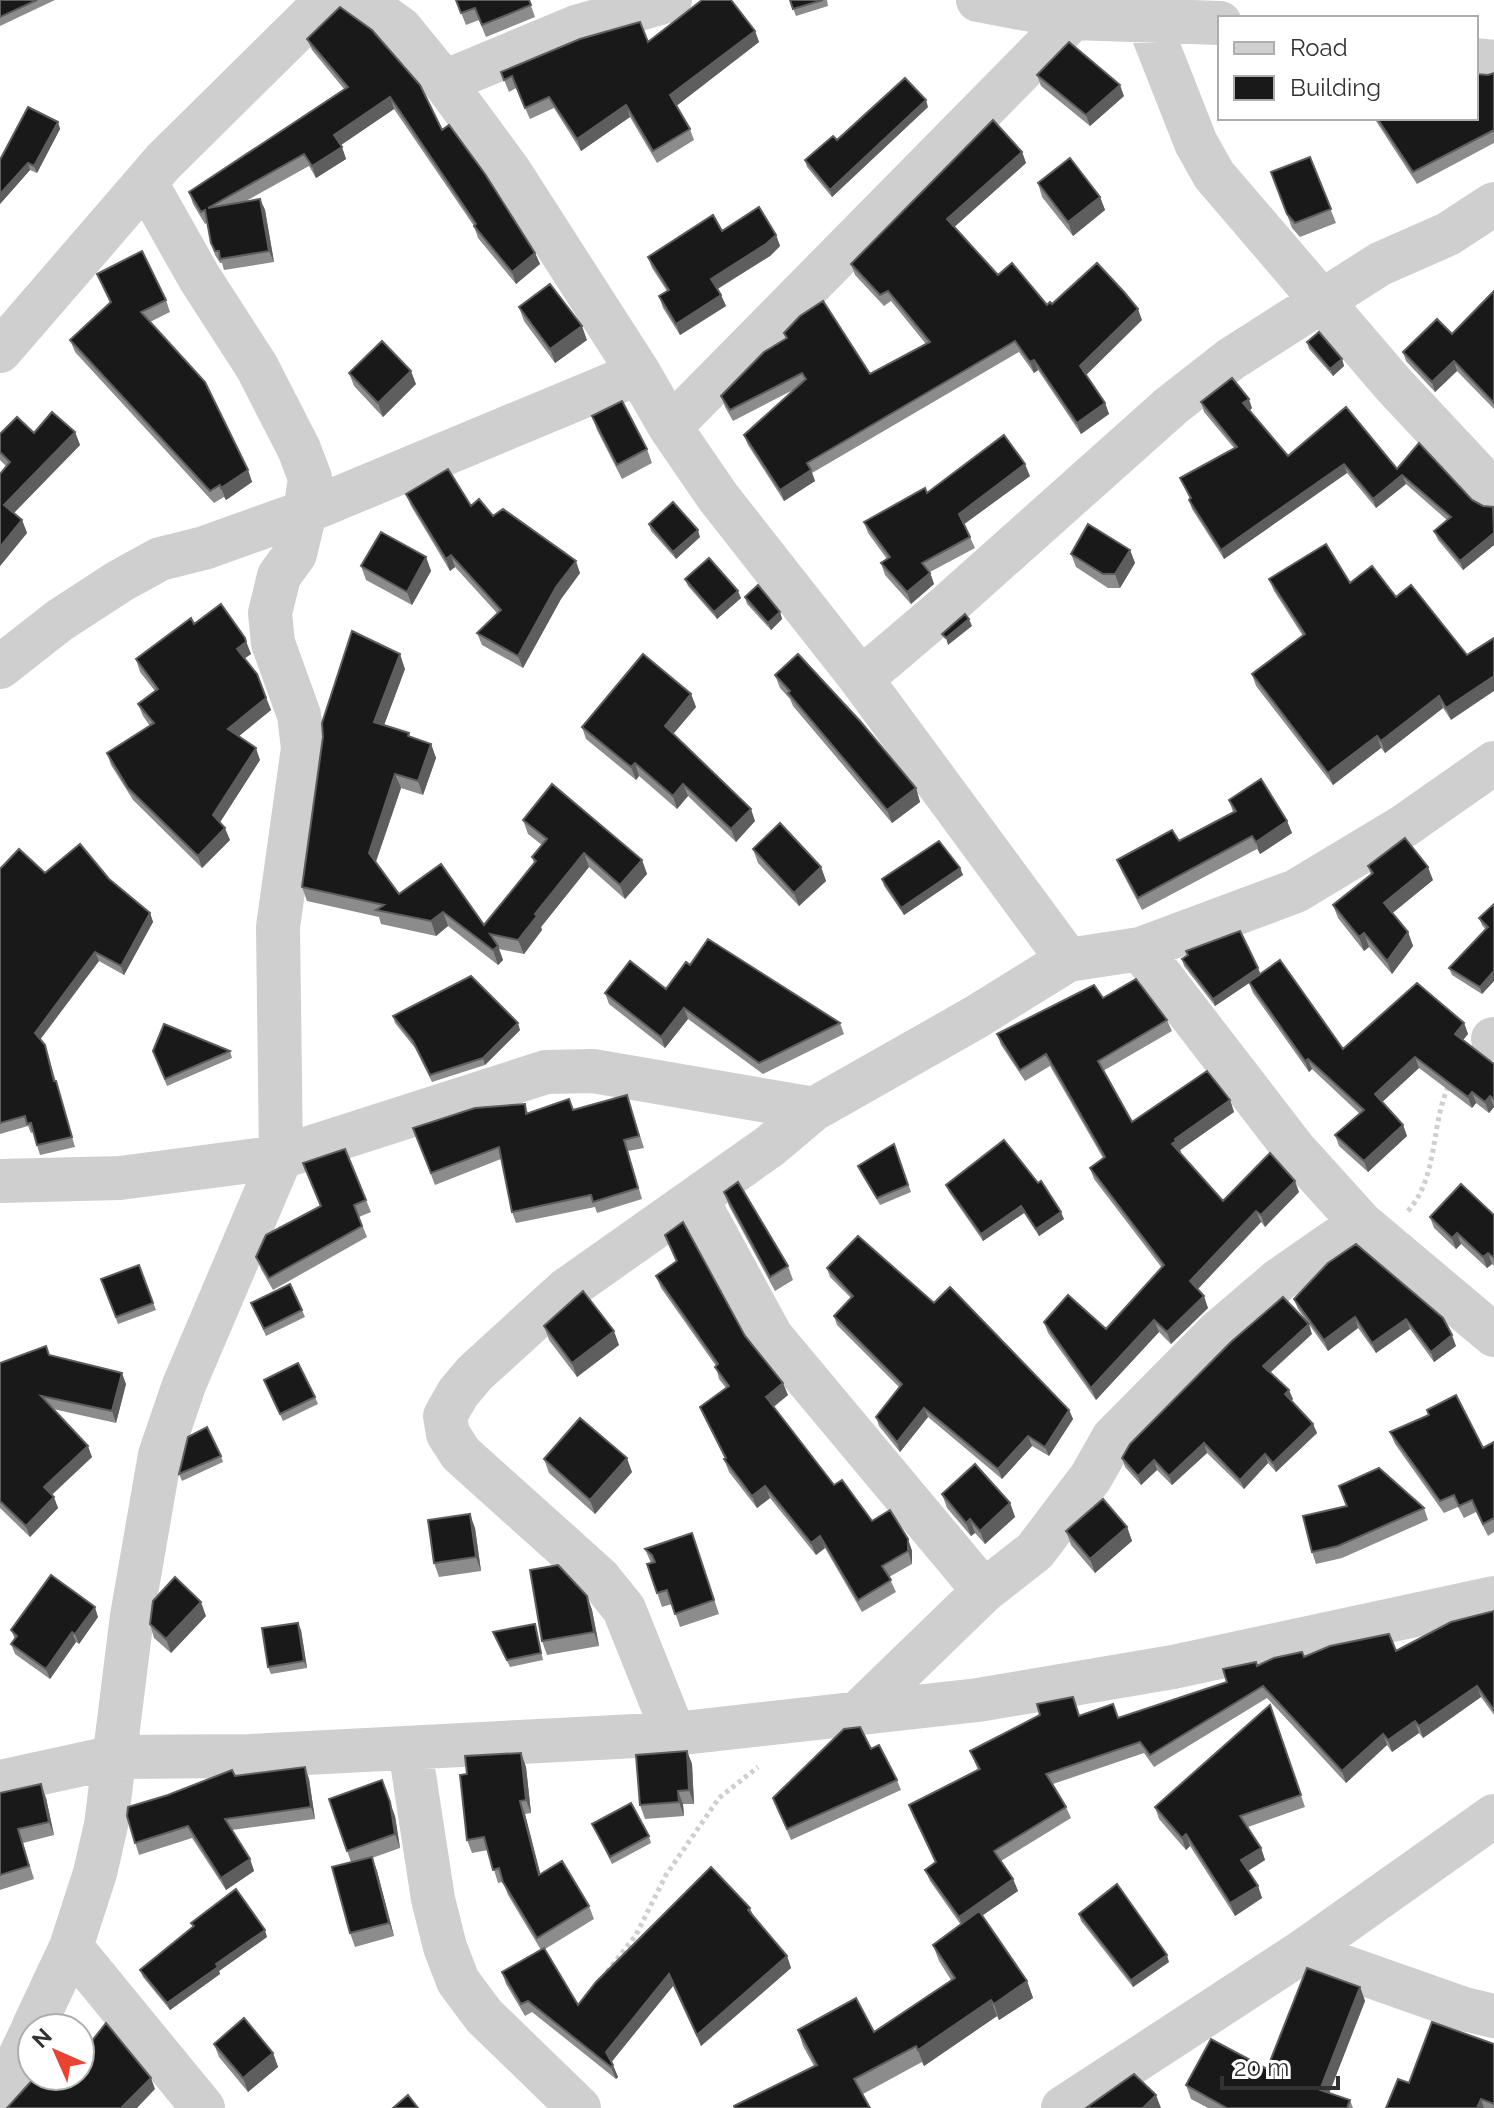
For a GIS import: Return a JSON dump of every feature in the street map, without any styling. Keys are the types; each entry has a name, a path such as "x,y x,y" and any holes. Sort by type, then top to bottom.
{"street":[{"path":"0,351 163,162 327,0"},
{"path":"360,0 400,28 444,82 510,172 639,373 670,427 718,497 861,679 1068,960"},
{"path":"444,82 576,27 670,0"},
{"path":"978,0 1073,18 1218,23"},
{"path":"670,427 1073,18"},
{"path":"1148,21 1196,143 1214,175 1393,384 1494,492"},
{"path":"41,2012 71,1947 95,1873 106,1825 132,1616 160,1455 184,1385 281,1157 278,927 303,748 299,715 273,643 270,613 279,576 295,554 310,478 299,449 257,367 199,277 146,183"},
{"path":"861,679 1171,406 1231,359 1380,264 1448,234 1494,204"},
{"path":"0,667 60,620 160,559 204,548 305,512 639,373"},
{"path":"674,1734 624,1609 599,1578 461,1454 448,1434 445,1416 458,1393 475,1373 566,1290 770,1146 814,1109 976,1017 1068,960 1140,949 1296,891 1404,826 1494,763"},
{"path":"1140,949 1294,1149 1361,1223 1494,1335"},
{"path":"0,1181 120,1178 281,1157 546,1072 593,1071 814,1109"},
{"path":"696,1198 771,1336 984,1591"},
{"path":"859,1712 984,1591 1035,1551 1091,1477 1113,1438 1217,1333 1279,1280 1361,1223"},
{"path":"0,1782 115,1757 250,1756 674,1734 978,1700 1173,1667 1494,1598"},
{"path":"410,1749 433,1899 445,1947 458,1981 484,2016 579,2108"},
{"path":"1063,2108 1302,1952 1494,1816"},
{"path":"71,1947 203,2108"},
{"path":"1302,1952 1464,2009 1494,2016"},
{"path":"0,2098 16,2065"}],"path":[{"path":"1361,1223 1401,1219 1418,1200 1428,1178 1441,1102 1449,1086 1494,1039"},
{"path":"598,1983 636,1935 666,1875 719,1798 765,1761"}],"building":[{"path":"0,0 37,0 0,17"},
{"path":"456,0 529,0 531,5 482,25 475,8 461,13"},
{"path":"702,0 731,0 755,31 670,95 690,129 653,151 626,105 577,139 549,97 525,108 512,76 504,80 501,72 580,39 640,22 648,42"},
{"path":"790,0 823,0 793,9"},
{"path":"340,7 372,30 420,85 442,130 449,125 485,174 535,253 512,272 474,226 476,224 390,97 334,135 342,147 312,166 304,154 208,208 260,199 269,251 220,259 219,251 215,251 211,243 205,210 201,212 189,192 348,87 307,39"},
{"path":"1069,42 1120,85 1086,115 1037,75"},
{"path":"1494,73 1494,130 1413,172 1378,120 1478,120 1478,74"},
{"path":"905,78 926,100 830,190 805,160 833,136 837,140"},
{"path":"28,107 58,122 34,166 28,163 0,194 0,160"},
{"path":"993,120 1022,152 947,219 998,275 1012,263 1047,305 1052,304 1097,263 1124,292 1138,309 1080,366 1105,403 1077,423 1034,360 1030,362 1015,341 807,463 811,470 780,490 744,435 806,379 802,373 730,410 721,396 764,352 787,338 784,333 800,316 823,301 870,374 930,342 888,291 880,295 851,264"},
{"path":"1310,157 1331,209 1295,223 1287,214 1271,172"},
{"path":"1070,158 1100,197 1068,222 1038,183"},
{"path":"759,207 776,235 711,279 721,295 676,324 659,296 669,290 648,257 713,215 722,231"},
{"path":"142,251 166,300 141,312 205,382 248,470 221,488 220,485 210,491 70,340 111,302 97,274"},
{"path":"550,284 582,326 550,349 519,307"},
{"path":"1494,291 1494,403 1454,361 1432,382 1403,352 1437,319 1452,334"},
{"path":"1319,332 1342,359 1330,369 1307,342"},
{"path":"382,341 411,371 378,403 349,373"},
{"path":"1232,378 1249,399 1243,403 1288,456 1346,407 1397,469 1419,443 1472,500 1493,507 1494,533 1460,561 1434,531 1451,517 1402,475 1373,499 1344,464 1221,550 1189,500 1191,498 1180,478 1237,447 1201,402"},
{"path":"622,401 647,449 617,465 592,416"},
{"path":"52,412 75,432 4,505 22,520 0,547 0,474 10,462 0,452 0,434 17,417 34,433"},
{"path":"1004,435 1025,464 959,514 970,537 922,563 930,573 907,592 881,563 890,557 864,522 925,488 927,493"},
{"path":"448,469 471,506 479,499 493,516 503,509 576,561 556,587 518,656 477,633 501,610 451,555 446,559 406,494"},
{"path":"673,502 698,530 673,552 649,524"},
{"path":"1088,524 1130,550 1115,574 1103,574 1071,554"},
{"path":"381,532 426,557 407,592 361,566"},
{"path":"1326,544 1350,583 1372,566 1396,597 1411,585 1467,655 1494,638 1494,676 1446,708 1439,696 1381,741 1377,736 1328,773 1252,674 1305,634 1269,579"},
{"path":"709,558 738,591 714,612 685,579"},
{"path":"758,585 780,612 768,623 745,597"},
{"path":"221,604 245,638 246,642 237,649 257,674 266,698 228,729 256,748 213,815 225,828 198,856 128,788 107,753 154,723 138,704 158,689 136,659 191,618 194,624"},
{"path":"965,614 969,619 946,638 942,634"},
{"path":"352,631 400,654 374,722 431,744 418,781 395,774 369,853 399,894 441,864 484,925 536,861 532,857 547,839 523,820 552,784 642,860 620,885 584,853 518,940 490,934 498,946 493,950 443,912 431,921 376,910 384,905 302,887 323,737 322,723"},
{"path":"643,654 691,694 665,726 751,809 731,829 683,784 673,796 635,763 631,767 582,727"},
{"path":"798,654 916,788 887,810 775,675"},
{"path":"1261,779 1287,821 1256,842 1252,836 1138,898 1117,860 1172,830 1179,841 1236,811 1229,800"},
{"path":"780,823 821,867 794,893 753,849"},
{"path":"1405,838 1428,867 1384,903 1408,932 1387,961 1364,933 1359,937 1333,905 1373,873 1368,866"},
{"path":"939,841 960,868 901,908 882,879"},
{"path":"80,844 109,879 150,913 121,966 95,952 35,1033 45,1045 72,1137 37,1145 31,1123 27,1124 25,1116 0,1123 0,869 19,849 45,873"},
{"path":"1494,904 1494,971 1480,987 1449,968 1488,927 1479,918"},
{"path":"1240,931 1258,968 1213,999 1182,959 1188,955 1186,951"},
{"path":"708,939 840,1023 759,1063 684,1008 661,1037 605,993 630,961 666,989 686,962 690,965"},
{"path":"1280,960 1343,1049 1417,983 1464,1023 1455,1034 1494,1064 1494,1099 1490,1096 1485,1102 1472,1092 1468,1097 1415,1057 1375,1094 1403,1125 1364,1161 1335,1135 1364,1110 1308,1059 1305,1061 1249,982"},
{"path":"471,976 518,1023 483,1058 430,1075 413,1041 393,1016"},
{"path":"1136,979 1167,1020 1098,1061 1132,1122 1207,1071 1230,1100 1172,1144 1223,1201 1270,1153 1295,1181 1261,1215 1256,1211 1190,1281 1204,1296 1167,1332 1154,1320 1091,1388 1044,1322 1068,1295 1106,1329 1164,1265 1090,1168 1105,1157 1046,1054 1020,1070 997,1034 1094,985 1103,998"},
{"path":"164,1024 230,1051 165,1079 153,1051"},
{"path":"627,1095 639,1136 624,1140 638,1188 593,1202 591,1195 512,1212 499,1147 431,1173 413,1128 475,1108 525,1104 526,1114 569,1099 573,1110"},
{"path":"1004,1140 1038,1183 1041,1181 1061,1212 1036,1229 1021,1206 981,1234 946,1185"},
{"path":"894,1144 908,1185 877,1198 858,1166"},
{"path":"345,1149 366,1200 354,1205 362,1226 269,1278 256,1257 266,1235 321,1206 303,1163"},
{"path":"738,1182 788,1266 770,1277 724,1192"},
{"path":"1461,1184 1494,1215 1494,1258 1488,1253 1483,1257 1457,1233 1452,1238 1430,1217"},
{"path":"683,1222 745,1336 783,1383 766,1397 834,1485 842,1480 872,1521 890,1510 908,1539 908,1551 882,1566 891,1580 858,1600 820,1536 811,1543 765,1486 752,1496 724,1459 700,1407 729,1386 715,1367 718,1364 656,1276 677,1261 665,1235"},
{"path":"858,1236 934,1303 950,1287 1069,1410 1045,1447 1028,1436 998,1469 924,1408 897,1442 876,1417 902,1384 834,1316 853,1296 827,1268"},
{"path":"1356,1244 1443,1318 1452,1335 1431,1352 1406,1319 1372,1343 1355,1317 1324,1340 1294,1299 1328,1263"},
{"path":"139,1265 153,1303 116,1317 101,1279"},
{"path":"290,1284 302,1310 264,1329 251,1303"},
{"path":"583,1291 614,1331 572,1363 544,1326"},
{"path":"1283,1297 1309,1324 1263,1366 1289,1390 1285,1394 1313,1424 1273,1463 1265,1454 1240,1480 1204,1443 1169,1476 1154,1460 1138,1476 1122,1458 1130,1444 1231,1342"},
{"path":"46,1346 49,1355 122,1373 112,1411 41,1396 88,1446 44,1487 54,1497 26,1526 0,1501 0,1363"},
{"path":"298,1363 315,1397 280,1414 264,1380"},
{"path":"1456,1395 1483,1448 1494,1442 1494,1518 1483,1524 1472,1500 1459,1506 1454,1495 1440,1501 1390,1432 1429,1415 1427,1410"},
{"path":"580,1418 627,1458 590,1500 544,1459"},
{"path":"207,1427 221,1456 179,1474 188,1437"},
{"path":"975,1464 1010,1503 980,1531 970,1519 966,1523 942,1494"},
{"path":"1379,1468 1424,1508 1338,1546 1312,1552 1303,1516 1347,1506 1339,1486"},
{"path":"1103,1499 1127,1527 1090,1559 1066,1531"},
{"path":"470,1514 476,1557 434,1563 428,1520"},
{"path":"692,1533 714,1600 675,1614 667,1590 657,1593 647,1564 655,1562 645,1549"},
{"path":"558,1565 587,1596 594,1632 542,1641 530,1570"},
{"path":"51,1575 95,1607 75,1634 72,1632 46,1669 11,1644 17,1636 11,1630"},
{"path":"175,1577 201,1602 166,1639 150,1624 153,1601"},
{"path":"1494,1611 1494,1710 1477,1686 1419,1726 1415,1721 1388,1740 1383,1734 1342,1771 1263,1686 1150,1755 1140,1742 1046,1774 1066,1807 994,1851 1013,1879 959,1917 925,1870 936,1862 909,1805 980,1769 970,1751 1040,1715 1037,1704 1073,1697 1079,1716 1113,1704 1118,1718 1227,1682 1223,1669 1256,1662 1257,1666 1274,1658 1302,1652 1304,1657 1330,1646 1389,1634 1396,1651 1451,1622"},
{"path":"298,1623 304,1661 268,1667 262,1628"},
{"path":"535,1624 541,1653 507,1660 493,1632"},
{"path":"1270,1705 1301,1795 1240,1816 1261,1848 1241,1860 1258,1886 1230,1903 1186,1834 1182,1838 1155,1807"},
{"path":"860,1727 871,1749 879,1745 897,1780 787,1829 773,1798 844,1729"},
{"path":"687,1751 689,1790 678,1791 679,1802 640,1805 636,1755"},
{"path":"521,1753 526,1800 520,1801 539,1875 562,1861 589,1906 537,1938 503,1882 499,1868 493,1870 484,1837 467,1840 460,1775 467,1774 465,1756"},
{"path":"305,1767 311,1807 225,1819 250,1859 221,1878 188,1826 135,1843 127,1816 128,1807 232,1770 235,1776"},
{"path":"382,1780 390,1802 395,1834 347,1851 329,1799"},
{"path":"41,1784 49,1822 18,1829 29,1866 0,1875 0,1793"},
{"path":"631,1803 649,1836 610,1857 592,1824"},
{"path":"372,1857 389,1923 350,1933 332,1867"},
{"path":"711,1867 750,1908 748,1910 787,1956 697,2035 669,1974 606,2052 613,2065 611,2067 528,2001 521,2004 502,1972 544,1948 578,2005 596,1982"},
{"path":"1117,1884 1167,1955 1131,1980 1079,1914"},
{"path":"236,1889 265,1930 167,2003 140,1970 194,1926 191,1923"},
{"path":"979,1911 1027,1981 994,2004 991,2000 918,2050 916,2046 854,2079 870,2108 735,2108 817,2065 798,2030 856,1998 874,2032 955,1978 933,1945"},
{"path":"1307,1968 1360,1987 1320,2090 1350,2100 1347,2108 1227,2108 1186,2085 1211,2039 1267,2069"},
{"path":"244,2018 273,2053 243,2078 214,2044"},
{"path":"1432,2022 1494,2044 1494,2104 1481,2099 1477,2108 1386,2108 1398,2079 1409,2083"},
{"path":"106,2023 151,2078 121,2108 7,2108 22,2092 96,2092 96,2036"},
{"path":"1134,2074 1156,2095 1143,2108 1086,2108"},
{"path":"408,2095 418,2108 393,2108"}]}
